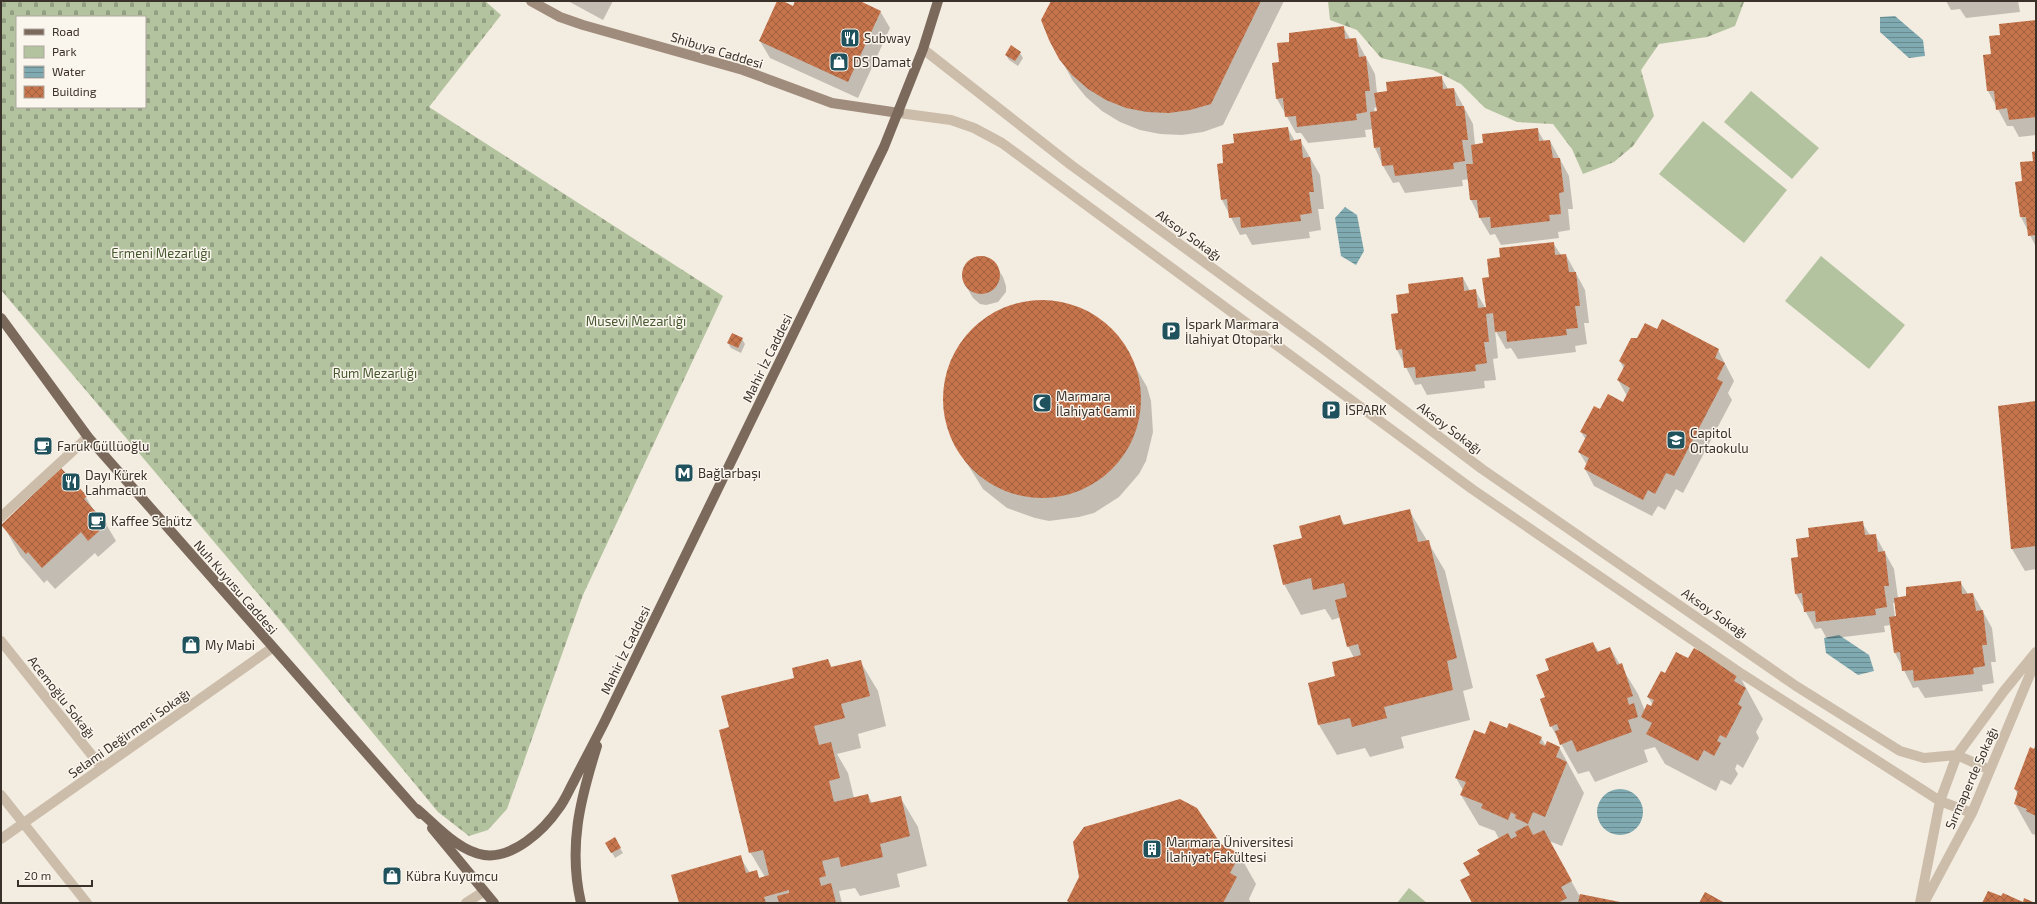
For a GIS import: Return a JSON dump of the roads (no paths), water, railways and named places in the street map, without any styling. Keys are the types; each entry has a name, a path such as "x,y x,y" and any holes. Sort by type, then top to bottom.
{"main road":[{"name":"Mahir İz Caddesi","path":"605,721 884,147 899,112 938,1"},
{"name":"Nuh Kuyusu Caddesi","path":"1,318 88,437 272,648 417,809"},
{"path":"417,809 452,839 471,850 485,855 510,851 540,829 559,808 605,721"},
{"path":"581,903 575,879 574,855 583,793 605,721"},
{"path":"417,809 483,892 494,903"}],"street":[{"name":"Shibuya Caddesi","path":"531,1 560,17 583,25 743,70 832,103 899,112"},
{"name":"Aksoy Sokağı","path":"922,49 1071,165 1312,340 1482,469 1796,686 1900,751 1924,758 1957,755 1990,770"},
{"path":"899,112 951,120 974,128 1002,143 1472,489 1742,674 1940,801 1972,813"},
{"path":"1,517 88,437"},
{"name":"Acemoğlu Sokağı","path":"1,642 102,768"},
{"name":"Selami Değirmeni Sokağı","path":"1,839 272,648"},
{"path":"1920,903 1940,801 1957,755 2004,691 2036,652"},
{"name":"Sırmaperde Sokağı","path":"1924,903 1972,813 2036,660"},
{"path":"1,795 87,903"},
{"path":"466,903 483,892"}],"water":[{"path":"1895,16 1923,40 1925,56 1909,58 1880,32 1880,17"},
{"path":"1345,207 1357,215 1364,251 1356,265 1341,256 1335,218"},
{"path":"1839,635 1869,655 1874,671 1858,675 1826,653 1824,638"},
{"path":"1620,789 1633,793 1639,799 1643,812 1639,825 1633,831 1620,835 1607,831 1601,825 1597,812 1601,799 1607,793"}],"place":[{"name":"Subway","path":"850,38"},
{"name":"DS Damat","path":"839,62"},
{"name":"İspark Marmara İlahiyat Otoparkı","path":"1171,331"},
{"name":"Marmara İlahiyat Camii","path":"1042,403"},
{"name":"İSPARK","path":"1331,410"},
{"name":"Capitol Ortaokulu","path":"1676,440"},
{"name":"Faruk Güllüoğlu","path":"43,446"},
{"name":"Bağlarbaşı","path":"684,473"},
{"name":"Dayı Kürek Lahmacun","path":"71,482"},
{"name":"Kaffee Schütz","path":"97,521"},
{"name":"My Mabi","path":"191,645"},
{"name":"Marmara Üniversitesi İlahiyat Fakültesi","path":"1152,849"},
{"name":"Kübra Kuyumcu","path":"392,876"}],"park label":[{"name":"Ermeni Mezarlığı","path":"161,253"},
{"name":"Musevi Mezarlığı","path":"636,321"},
{"name":"Rum Mezarlığı","path":"375,373"}]}
